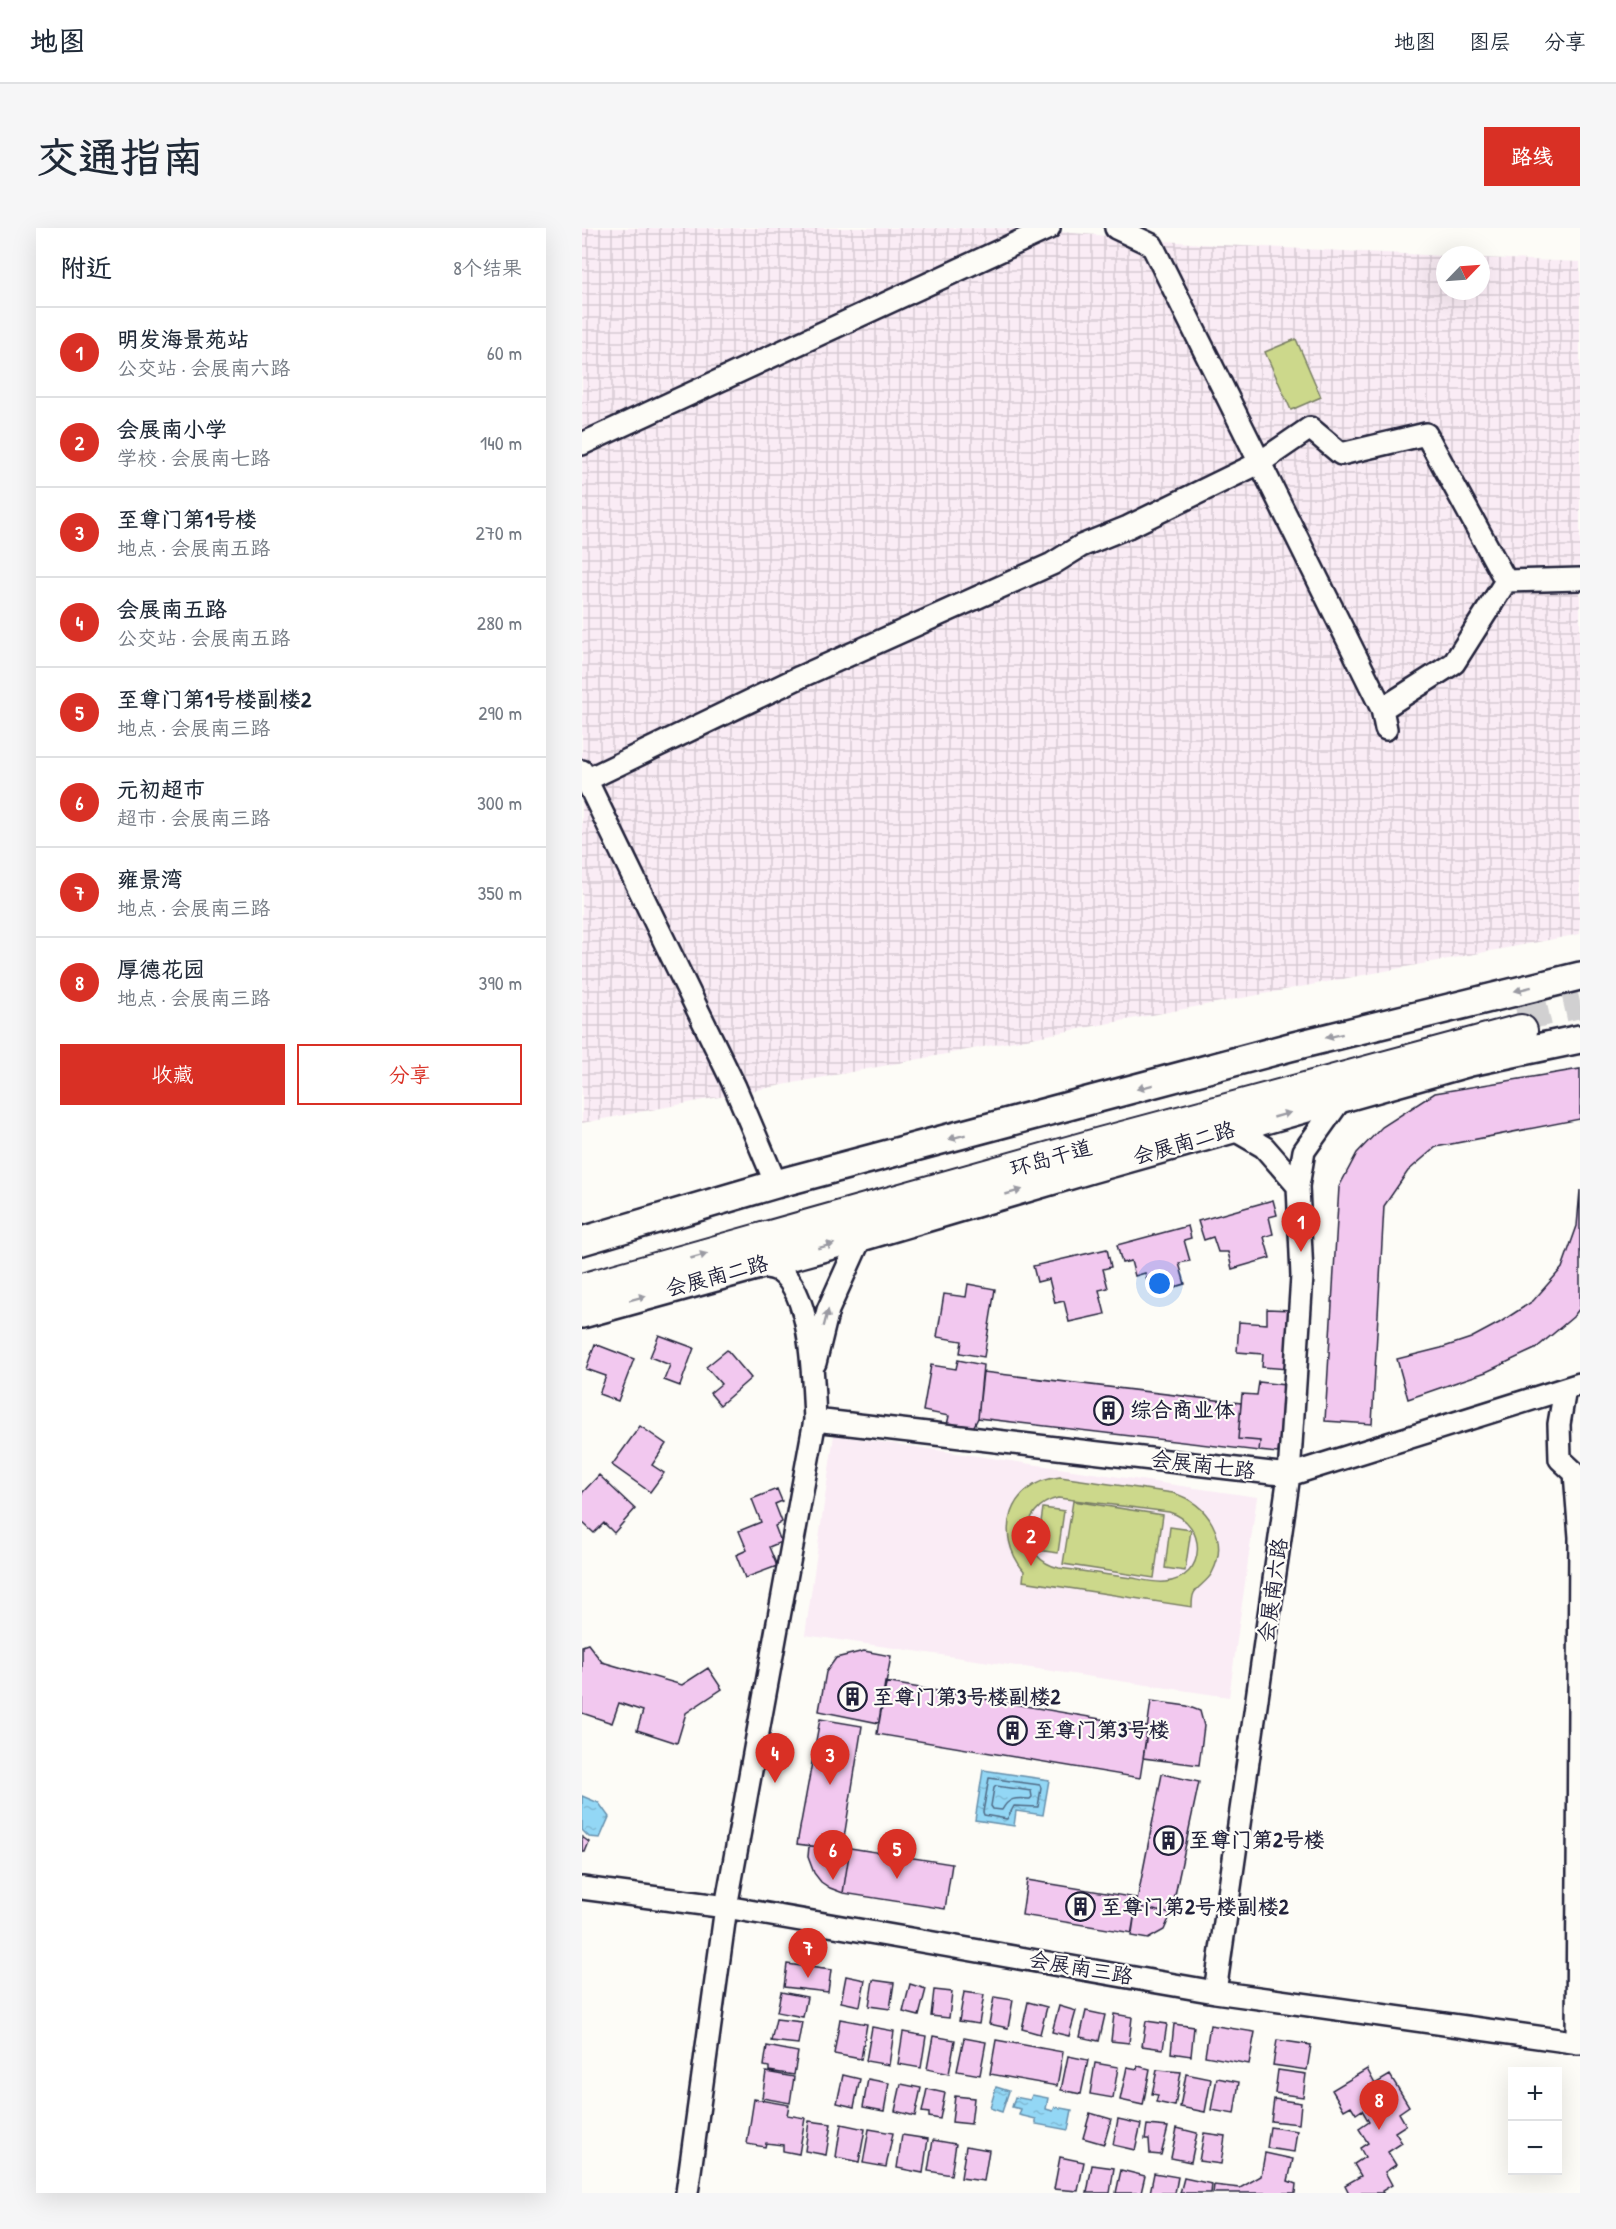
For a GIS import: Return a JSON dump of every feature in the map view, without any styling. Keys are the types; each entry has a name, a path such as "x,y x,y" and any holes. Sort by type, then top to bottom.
{"highway":[{"name":"环岛干道","path":"582,1268 1150,1110 1333,1062 1519,1024 582,1290"}],"main road":[{"path":"582,1241 776,1184 1290,1047 1580,976"},
{"name":"会展南二路","path":"582,1314 861,1237 1470,1062 1580,1039"}],"street":[{"path":"582,444 1049,228"},
{"path":"1116,228 1152,245 1384,719 1454,663 1506,580"},
{"path":"776,1184 735,1087 583,778 800,677 1052,564 1081,546 1128,527 1259,463 1310,429 1341,454 1426,434 1506,580"},
{"path":"1506,580 1580,579"},
{"name":"会展南六路","path":"1215,1992 1289,1475 1302,1276 1298,1185 1304,1151 1341,1099"},
{"path":"1233,1129 1264,1147 1298,1185"},
{"path":"812,1375 828,1310 861,1237"},
{"path":"687,2191 726,1907 815,1420 812,1375 802,1303 791,1283 778,1270 757,1265"},
{"path":"1572,1386 1559,1424 1560,1459 1575,1473 1580,1537 1579,2043"},
{"name":"会展南七路","path":"815,1420 1289,1475 1572,1386"},
{"name":"会展南三路","path":"582,1888 726,1907 1215,1992 1579,2043"}],"shaded area":[{"path":"582,228 1015,228 1201,244 1436,256 1436,300 1490,300 1490,258 1580,262 1580,934 582,1123"},
{"path":"834,1435 1257,1497 1229,1697 805,1635"}],"green space":[{"path":"1296,339 1321,397 1291,410 1265,352"},
{"path":"1060,1477 1173,1493 1196,1505 1212,1524 1217,1535 1218,1548 1217,1560 1212,1573 1194,1593 1192,1607 1023,1581 1024,1571 1009,1541 1008,1526 1011,1512 1018,1499 1028,1489 1043,1481","holes":["1058,1498 1169,1512 1182,1518 1191,1527 1196,1538 1195,1561 1189,1571 1179,1579 1153,1582 1059,1568 1046,1563 1036,1555 1030,1544 1028,1533 1035,1511 1045,1503"]},
{"path":"1073,1501 1163,1515 1154,1578 1063,1564"},
{"path":"1043,1508 1064,1511 1058,1553 1037,1550"},
{"path":"1170,1527 1191,1530 1185,1571 1165,1568"}],"water":[{"path":"983,1770 1049,1780 1043,1815 1016,1811 1014,1826 975,1820"},
{"path":"582,1796 599,1803 609,1817 600,1838 589,1837 582,1830"},
{"path":"996,2087 1009,2091 1002,2112 990,2108"},
{"path":"1032,2095 1048,2098 1046,2109 1053,2111 1055,2107 1072,2110 1068,2130 1036,2124 1036,2119 1019,2115 1021,2109 1012,2107 1015,2097 1030,2100"}],"building":[{"path":"1580,1069 1580,1119 1436,1147 1408,1171 1384,1206 1372,1424 1325,1421 1339,1187 1357,1153 1382,1127 1435,1093"},
{"path":"1580,1190 1580,1308 1573,1317 1535,1349 1486,1372 1408,1399 1397,1359 1471,1338 1499,1323 1533,1301 1562,1268 1577,1226"},
{"path":"1273,1200 1277,1215 1269,1217 1273,1234 1264,1237 1270,1258 1232,1269 1228,1252 1218,1252 1213,1237 1204,1240 1198,1221"},
{"path":"1188,1226 1191,1238 1184,1240 1190,1261 1179,1263 1185,1284 1151,1294 1145,1273 1135,1276 1131,1261 1122,1263 1117,1245"},
{"path":"1107,1249 1111,1267 1103,1269 1108,1288 1099,1290 1105,1314 1069,1322 1064,1301 1055,1303 1049,1279 1037,1282 1033,1266"},
{"path":"968,1284 995,1289 984,1357 960,1353 962,1341 937,1337 944,1294 966,1297"},
{"path":"1267,1309 1292,1310 1288,1369 1262,1367 1263,1354 1237,1352 1239,1322 1267,1324"},
{"path":"659,1335 694,1348 680,1386 664,1380 670,1365 650,1357"},
{"path":"595,1344 634,1359 618,1401 599,1394 606,1376 586,1369"},
{"path":"727,1350 751,1378 720,1405 710,1393 721,1384 706,1367"},
{"path":"958,1360 983,1365 978,1418 972,1430 947,1425 949,1416 923,1411 931,1365 956,1369"},
{"name":"综合商业体","path":"983,1372 1241,1403 1238,1439 1260,1441 1259,1451 978,1418"},
{"path":"1259,1382 1285,1385 1278,1453 1259,1451 1260,1441 1238,1439 1242,1394 1257,1395"},
{"path":"640,1426 666,1444 652,1465 664,1473 650,1492 612,1465"},
{"path":"599,1475 635,1509 614,1533 604,1523 594,1533 582,1522 582,1493"},
{"path":"777,1489 782,1501 775,1504 782,1522 775,1526 781,1542 769,1547 777,1566 745,1578 736,1555 747,1550 739,1531 761,1522 752,1499"},
{"path":"588,1644 602,1662 682,1685 708,1668 722,1689 686,1713 677,1743 637,1730 643,1711 619,1703 612,1723 582,1713 582,1646"},
{"name":"至尊门第3号楼副楼2","path":"864,1651 891,1656 879,1723 819,1711 826,1672 836,1658"},
{"name":"至尊门第3号楼","path":"885,1682 1148,1727 1140,1778 877,1734"},
{"path":"1151,1701 1187,1706 1200,1711 1204,1726 1199,1765 1143,1758"},
{"path":"820,1719 862,1726 842,1850 797,1844"},
{"name":"至尊门第2号楼","path":"1162,1774 1199,1782 1171,1914 1136,1906"},
{"path":"582,1837 589,1842 585,1852 582,1852"},
{"path":"809,1846 850,1848 843,1893 821,1882 814,1873 808,1857"},
{"path":"850,1848 952,1864 945,1909 843,1893"},
{"name":"至尊门第2号楼副楼2","path":"1027,1880 1137,1898 1132,1933 1022,1915"},
{"path":"1136,1906 1171,1914 1164,1930 1148,1939 1131,1936"},
{"path":"787,1964 831,1970 828,1992 784,1987"},
{"path":"846,1976 865,1980 860,2006 841,2002"},
{"path":"873,1980 894,1983 890,2009 869,2006"},
{"path":"910,1984 926,1989 919,2016 903,2012"},
{"path":"934,1990 952,1992 949,2018 931,2016"},
{"path":"781,1992 807,1997 803,2017 777,2012"},
{"path":"964,1992 984,1995 979,2024 959,2021"},
{"path":"994,1997 1013,2000 1008,2028 989,2024"},
{"path":"1028,2002 1047,2007 1040,2034 1022,2029"},
{"path":"1059,2006 1076,2011 1069,2036 1052,2032"},
{"path":"1086,2011 1105,2015 1099,2041 1080,2037"},
{"path":"1114,2014 1132,2017 1129,2043 1111,2041"},
{"path":"776,2019 802,2022 798,2044 771,2041"},
{"path":"840,2019 867,2024 861,2059 834,2054"},
{"path":"1146,2021 1167,2024 1163,2049 1142,2046"},
{"path":"1174,2024 1194,2027 1191,2056 1171,2053"},
{"path":"1210,2025 1255,2032 1249,2064 1205,2056"},
{"path":"872,2027 894,2031 889,2065 866,2061"},
{"path":"903,2032 926,2036 921,2068 898,2064"},
{"path":"933,2036 955,2040 949,2074 927,2069"},
{"path":"964,2038 986,2042 980,2075 957,2071"},
{"path":"996,2040 1063,2052 1057,2086 990,2074"},
{"path":"1277,2040 1311,2045 1307,2070 1273,2065"},
{"path":"767,2046 798,2052 794,2075 769,2071 769,2067 764,2066"},
{"path":"1068,2056 1088,2060 1081,2094 1061,2090"},
{"path":"1095,2063 1118,2067 1113,2098 1090,2094"},
{"path":"1138,2066 1150,2069 1143,2105 1120,2100 1127,2067 1137,2069"},
{"path":"1367,2069 1375,2084 1390,2075 1409,2106 1399,2113 1406,2125 1395,2132 1402,2143 1388,2152 1396,2165 1385,2172 1392,2185 1382,2191 1383,2193 1349,2193 1345,2185 1361,2176 1354,2164 1365,2157 1360,2148 1368,2143 1359,2129 1369,2122 1362,2110 1356,2114 1351,2106 1344,2110 1332,2090"},
{"path":"1157,2070 1181,2072 1175,2106 1156,2102 1158,2095 1152,2094"},
{"path":"1278,2070 1306,2074 1303,2097 1275,2093"},
{"path":"766,2072 794,2077 790,2103 762,2098"},
{"path":"1186,2074 1211,2079 1205,2112 1180,2107"},
{"path":"843,2075 860,2079 854,2107 837,2103"},
{"path":"1217,2078 1239,2082 1234,2114 1211,2110"},
{"path":"868,2079 889,2083 884,2111 863,2107"},
{"path":"901,2084 921,2088 915,2116 895,2111"},
{"path":"927,2089 945,2093 940,2119 929,2117 929,2113 922,2112"},
{"path":"955,2096 974,2098 971,2124 952,2122"},
{"path":"754,2099 789,2105 787,2115 805,2118 799,2154 783,2151 783,2145 766,2143 765,2147 747,2144"},
{"path":"1274,2099 1301,2103 1299,2124 1271,2121"},
{"path":"1090,2113 1111,2119 1104,2144 1083,2138"},
{"path":"1118,2119 1141,2124 1135,2150 1113,2145"},
{"path":"809,2121 831,2124 826,2155 805,2151"},
{"path":"841,2124 865,2129 859,2162 836,2157"},
{"path":"1147,2125 1168,2127 1161,2155 1150,2154 1149,2139 1145,2139"},
{"path":"1270,2127 1297,2131 1294,2152 1267,2148"},
{"path":"1177,2128 1197,2133 1191,2162 1171,2158"},
{"path":"869,2129 893,2133 886,2167 863,2163"},
{"path":"1204,2133 1225,2136 1221,2164 1199,2161"},
{"path":"902,2135 928,2139 923,2173 897,2168"},
{"path":"933,2140 956,2144 951,2175 928,2171"},
{"path":"966,2146 989,2150 984,2181 961,2178"},
{"path":"1265,2153 1293,2159 1288,2181 1296,2184 1295,2193 1213,2193 1214,2185 1240,2188 1261,2176"},
{"path":"1060,2157 1084,2162 1078,2191 1054,2189"},
{"path":"1092,2165 1114,2168 1110,2193 1087,2193"},
{"path":"1121,2170 1145,2176 1141,2193 1116,2193"},
{"path":"1154,2173 1178,2177 1175,2193 1150,2193"},
{"path":"1184,2178 1212,2184 1211,2193 1180,2193"}],"tunnel":[{"path":"1517,1016 1580,1002"}],"place":[{"name":"明发海景苑站","path":"1301,1252"},
{"name":"综合商业体","path":"1109,1410"},
{"name":"会展南小学","path":"1031,1566"},
{"name":"至尊门第3号楼副楼2","path":"852,1697"},
{"name":"至尊门第3号楼","path":"1013,1730"},
{"name":"会展南五路","path":"775,1783"},
{"name":"至尊门第1号楼","path":"830,1785"},
{"name":"至尊门第2号楼","path":"1168,1840"},
{"name":"至尊门第1号楼副楼2","path":"897,1879"},
{"name":"元初超市","path":"833,1880"},
{"name":"至尊门第2号楼副楼2","path":"1080,1907"},
{"name":"雍景湾","path":"808,1978"},
{"name":"厚德花园","path":"1379,2130"}]}
